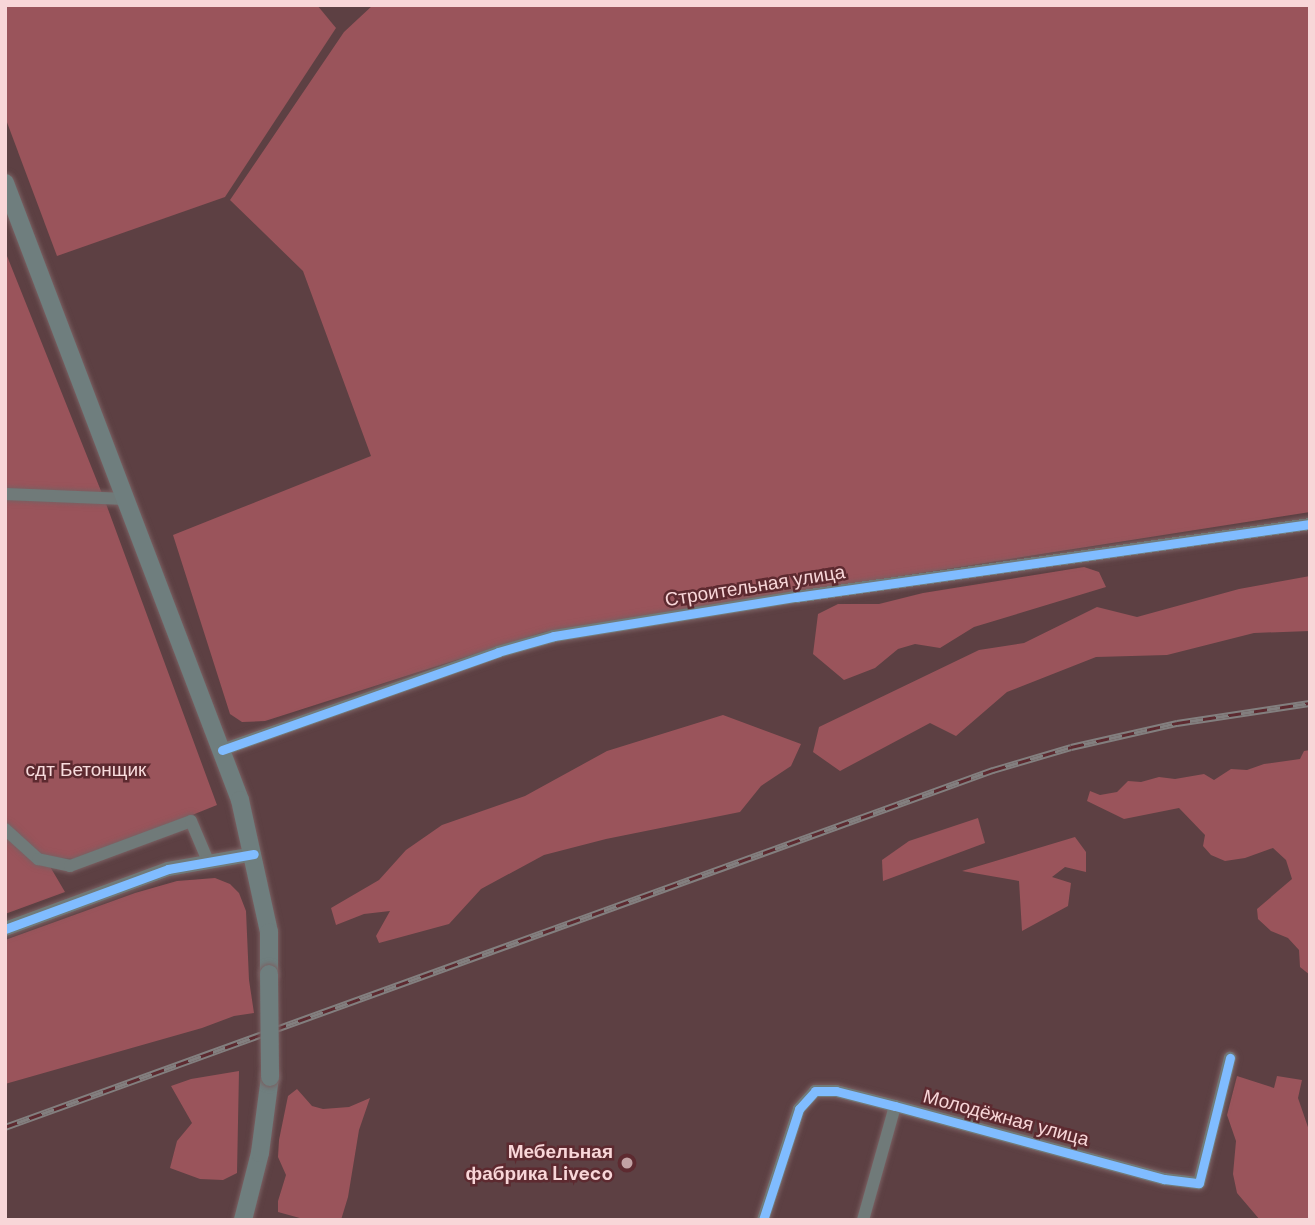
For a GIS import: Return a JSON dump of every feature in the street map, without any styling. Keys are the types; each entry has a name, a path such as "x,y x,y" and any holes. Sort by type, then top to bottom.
{"main road":[{"path":"5,183 222,750 240,800 254,854 269,932 270,1077 260,1153 243,1220"}],"street":[{"path":"5,494 126,499"},
{"name":"Строительная улица","path":"222,750 498,652 554,636 796,597 1310,524"},
{"path":"6,828 38,859 71,866 191,821 208,861"},
{"path":"5,929 168,869 254,854"},
{"name":"Молодёжная улица","path":"763,1220 799,1110 815,1091 835,1091 1164,1179 1199,1183 1230,1058"},
{"name":"Молодёжная улица","path":"863,1220 895,1106"}],"green space":[{"path":"5,5 317,5 336,28 225,197 57,256 5,117"},
{"path":"373,5 1310,5 1310,512 544,632 265,721 242,722 230,714 173,535 371,456 303,271 230,200 344,32"},
{"name":"сдт Бетонщик","path":"5,251 105,501 217,805 83,859 45,858 65,892 5,914"},
{"path":"1084,567 1099,572 1106,587 974,627 940,648 915,644 898,649 875,668 844,680 813,654 818,614 838,604 879,604 923,593"},
{"path":"1310,576 1310,631 1254,633 1167,655 1096,657 1007,692 956,736 930,723 840,771 813,752 819,727 979,650 1024,643 1097,607 1137,617 1239,589"},
{"path":"723,715 801,744 791,766 761,786 740,812 606,839 544,855 481,889 449,924 379,943 376,936 390,911 364,914 336,925 331,908 379,880 406,850 442,825 525,796 607,751"},
{"path":"1310,750 1310,975 1300,967 1299,950 1288,938 1271,931 1258,919 1257,909 1292,879 1286,860 1273,848 1245,858 1225,861 1211,855 1203,846 1205,835 1179,808 1124,819 1087,801 1090,791 1100,795 1117,792 1128,781 1141,782 1159,777 1175,779 1204,774 1214,780 1231,769 1247,770 1264,764 1300,759 1304,751"},
{"path":"978,818 985,843 883,881 882,860 909,841"},
{"path":"1075,837 1086,852 1086,872 1065,867 1052,877 1071,883 1068,906 1022,931 1019,881 962,871"},
{"path":"215,878 230,884 239,893 246,911 249,980 254,1013 234,1016 202,1028 5,1084 5,940 135,893 177,881"},
{"path":"239,1071 237,1173 223,1180 200,1179 170,1168 177,1141 192,1123 171,1086 191,1079"},
{"path":"1237,1076 1274,1088 1277,1076 1302,1080 1298,1098 1310,1133 1310,1220 1260,1220 1237,1193 1233,1174 1236,1141 1227,1115"},
{"path":"297,1089 312,1106 323,1109 349,1107 370,1098 359,1130 348,1197 341,1220 307,1220 278,1212 278,1201 286,1175 278,1157 279,1140 288,1096"}],"railway":[{"path":"5,1127 993,770 1071,747 1177,723 1310,703"}],"cycle path":[{"path":"222,750 498,652 554,636 796,597 1310,524"},
{"path":"5,929 168,869 254,854"},
{"path":"763,1220 799,1109 815,1091 836,1091 1164,1179 1199,1183 1230,1058"}],"place":[{"name":"Мебельная фабрика Liveco","path":"627,1163"}]}
